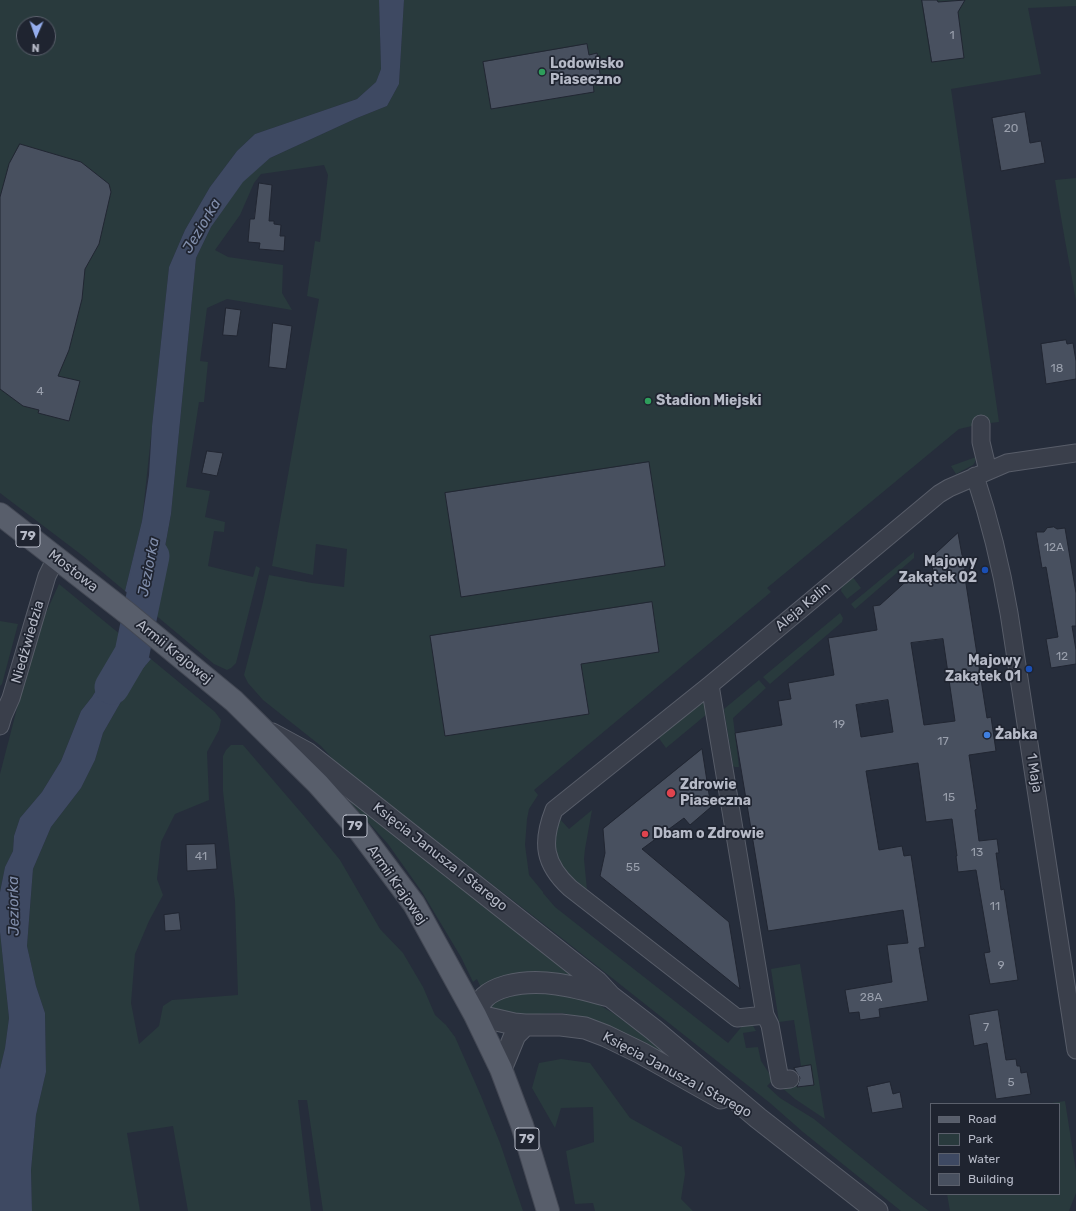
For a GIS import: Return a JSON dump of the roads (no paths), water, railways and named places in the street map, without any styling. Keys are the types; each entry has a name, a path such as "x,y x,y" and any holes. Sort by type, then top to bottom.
{"main road":[{"name":"Mostowa","path":"0,514 126,613"},
{"name":"Armii Krajowej","path":"126,613 234,701 318,784 358,829 418,911 474,1015 501,1069 522,1125 548,1211"}],"street":[{"name":"1 Maja","path":"981,424 984,503 1000,566 1009,613 1076,1050"},
{"name":"Aleja Kalin","path":"765,1015 737,1018 560,879 550,863 546,836 554,810 710,684 932,500 949,488 1007,463 1020,460 1076,454"},
{"name":"Niedźwiedzia","path":"0,726 11,698 47,576 56,558"},
{"path":"710,684 765,1015 770,1025 780,1080 790,1079"},
{"name":"Księcia Janusza I Starego","path":"263,728 319,762 597,982 610,996 654,1030 758,1118 877,1211"},
{"name":"Księcia Janusza I Starego","path":"610,996 550,983 520,983 501,988 490,993 481,1002 474,1015 525,1025 561,1025 585,1028 606,1036 641,1053 758,1118"},
{"path":"501,1069 515,1035 525,1025"}],"water":[{"path":"379,0 404,0 399,84 387,106 357,118 270,158 243,182 211,227 196,258 171,514 153,613 125,591 142,521 149,475 152,426 169,267 185,230 210,187 237,151 255,134 357,99 376,82 381,69"},
{"path":"121,635 151,659 134,679 103,733 95,760 81,788 51,827 33,869 27,946 36,986 45,1013 46,1072 36,1115 31,1170 32,1211 0,1211 0,1069 5,1048 9,1018 0,932 0,892 5,867 13,851 14,836 20,818 42,792 61,761 81,711 92,697 110,668"}],"waterway":[{"name":"Jeziorka","path":"112,687 132,653 152,556"}],"place":[{"name":"Lodowisko Piaseczno","path":"542,72"},
{"name":"Stadion Miejski","path":"648,401"},
{"name":"Majowy Zakątek 02","path":"985,570"},
{"name":"Majowy Zakątek 01","path":"1029,669"},
{"name":"Żabka","path":"987,735"},
{"name":"Zdrowie Piaseczna","path":"671,793"},
{"name":"Dbam o Zdrowie","path":"645,834"}]}
